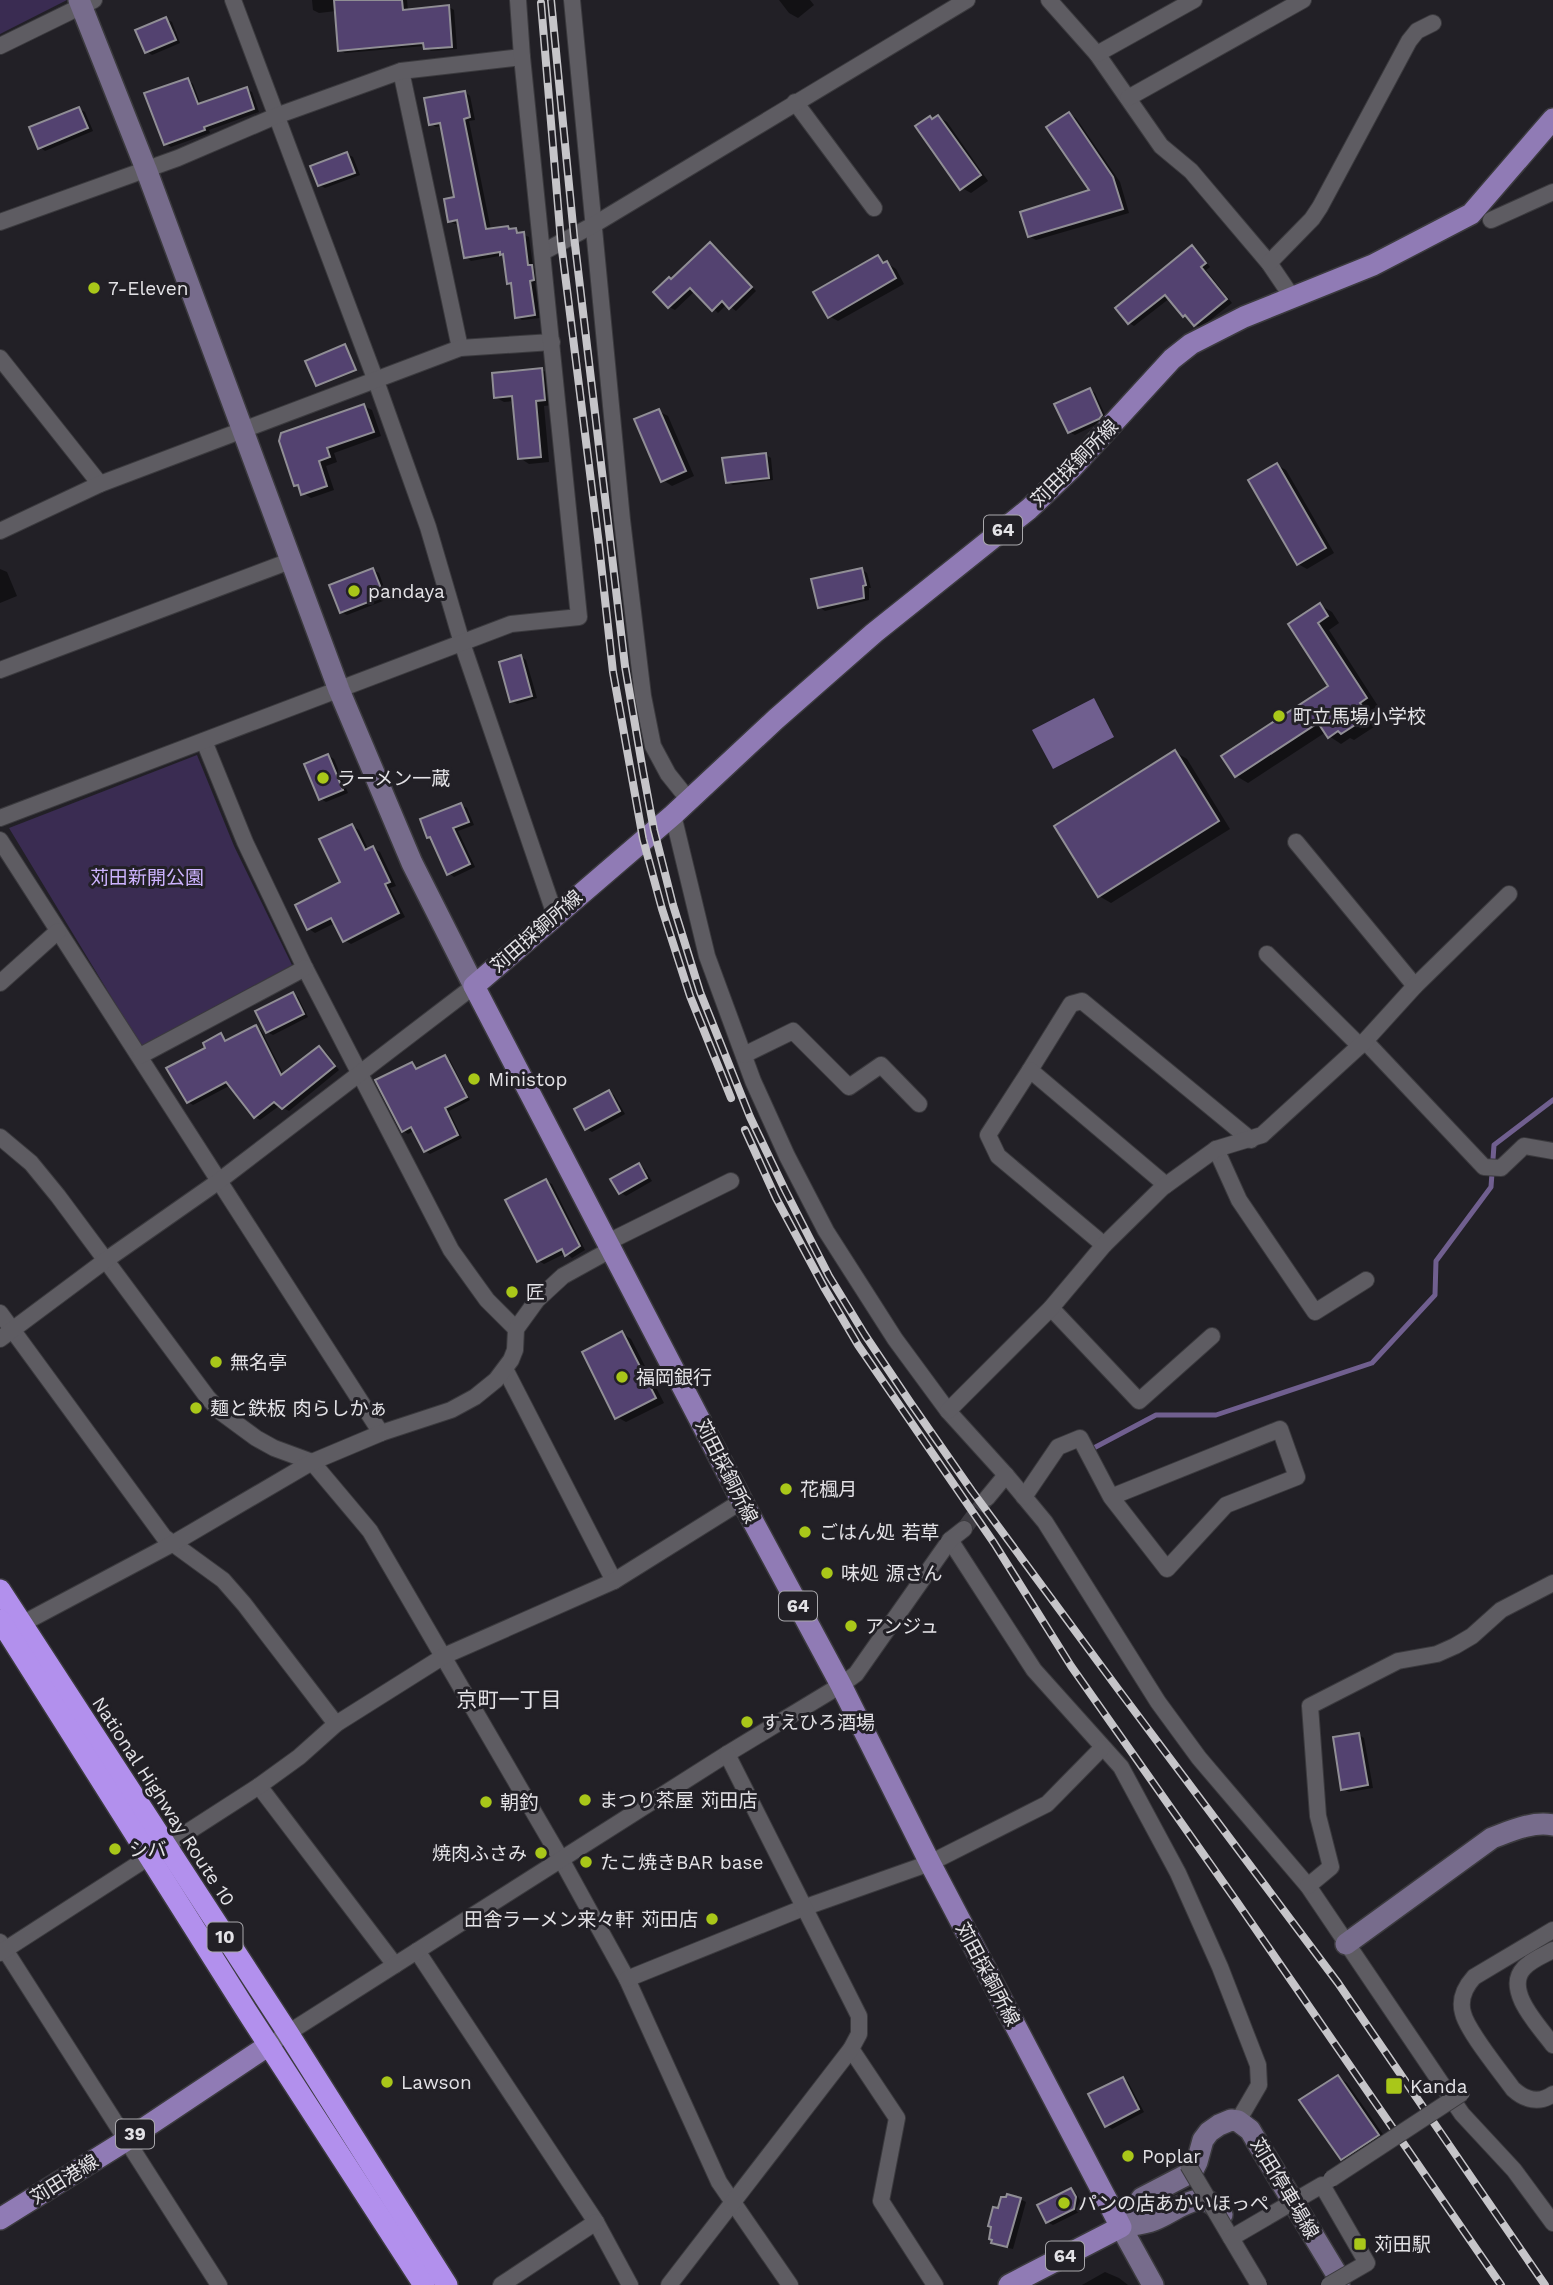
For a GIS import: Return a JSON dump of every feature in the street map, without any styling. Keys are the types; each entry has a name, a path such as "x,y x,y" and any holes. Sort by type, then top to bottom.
{"highway":[{"name":"National Highway Route 10","path":"0,1590 7,1629 158,1852 288,2033 447,2285"},
{"name":"National Highway Route 10","path":"158,1852 269,2045 424,2285"}],"main road":[{"name":"苅田採銅所線","path":"1121,2227 930,1863 841,1685 742,1501 474,986 673,815 874,633 1029,509 1172,359 1191,344 1292,297 1373,265 1471,214 1551,125"},
{"name":"苅田港線","path":"0,2219 125,2141 269,2045"},
{"name":"64","path":"1009,2285 1121,2227"}],"street":[{"path":"233,0 428,527 462,643 555,915"},
{"path":"0,818 511,624 579,617 518,0"},
{"path":"572,0 622,520 642,696 653,746 668,774 688,799"},
{"path":"543,252 595,224 967,0"},
{"path":"1049,0 1097,54 1161,146 1191,171 1269,263 1292,297"},
{"path":"1097,54 1194,0"},
{"path":"1128,97 1303,0"},
{"path":"0,46 85,2 339,690 407,850 474,986 219,1181 6,1334"},
{"path":"1269,263 1312,219 1409,41 1417,31 1433,23"},
{"path":"0,222 401,71 522,57"},
{"path":"401,71 460,348"},
{"path":"795,102 874,208"},
{"path":"1491,219 1553,192"},
{"path":"0,531 100,484 460,348 552,342"},
{"path":"0,358 100,484"},
{"path":"0,670 290,561"},
{"path":"204,741 245,842 305,968 451,1250 487,1300 516,1329"},
{"path":"673,815 707,956 744,1055 787,1156 826,1231 895,1339 948,1411 1045,1522 1113,1632 1199,1758 1308,1886 1462,2114 1514,2170 1553,2223"},
{"path":"0,839 381,1433"},
{"path":"1296,842 1415,986"},
{"path":"948,1411 1051,1308 1104,1245 1166,1185 1216,1149 1262,1135 1363,1044 1415,986 1509,894"},
{"path":"0,982 58,931"},
{"path":"1267,954 1363,1044 1484,1167 1501,1168 1524,1146 1553,1151"},
{"path":"140,1056 305,968"},
{"path":"1104,1245 998,1156 988,1135 1072,1004 1082,1001 1251,1140"},
{"path":"744,1055 793,1031 849,1087 881,1065 919,1104"},
{"path":"1030,1069 1166,1185"},
{"path":"0,1137 31,1163 195,1382 222,1413 274,1448 312,1462 370,1531 561,1859 627,1979 719,2182 790,2285"},
{"path":"1216,1149 1239,1200 1315,1312 1366,1280"},
{"path":"7,1629 172,1544 312,1462 381,1433 463,1405 486,1389 505,1369 515,1350 516,1329 549,1287 610,1245 730,1181"},
{"path":"1051,1308 1139,1401 1212,1336"},
{"path":"0,1312 6,1334 164,1537 223,1580 337,1724"},
{"path":"505,1369 614,1581"},
{"path":"1024,1497 1058,1447 1080,1438 1111,1497 1167,1569 1226,1505 1297,1477 1280,1429 1111,1497"},
{"path":"987,1498 1006,1475"},
{"path":"219,2285 2,1949 259,1786 299,1757 337,1724 444,1656 614,1581 742,1501"},
{"path":"269,2045 856,1674 950,1540 964,1529"},
{"path":"950,1540 1034,1670 1121,1767 1178,1874 1220,1967 1258,2065 1259,2085 1238,2121"},
{"path":"1308,1886 1331,1867 1318,1816 1310,1706 1398,1661 1437,1654 1455,1646 1472,1636 1501,1610 1553,1583"},
{"path":"627,1979 803,1908 930,1863 1047,1804 1102,1748"},
{"path":"669,2285 852,2049 859,2034 859,2016 727,1755"},
{"path":"259,1786 395,1965"},
{"path":"1346,1944 1492,1838 1519,1828 1553,1825"},
{"path":"1553,1930 1474,1977 1467,1984 1461,2004 1467,2023 1513,2089 1528,2099 1537,2100 1553,2094"},
{"path":"1553,1950 1525,1966 1517,1984 1523,2004 1553,2045"},
{"path":"417,1951 596,2221 630,2285"},
{"path":"852,2049 897,2118 881,2202 935,2285"},
{"path":"1231,2238 1322,2185 1462,2093"},
{"name":"苅田停車場線","path":"1121,2227 1142,2198 1192,2172 1203,2140 1209,2132 1231,2120 1238,2121 1250,2130 1336,2273 1339,2285"},
{"path":"1188,2165 1258,2285"},
{"path":"1322,2185 1367,2263 1329,2285"},
{"path":"1153,2285 1121,2227 1153,2221 1192,2200 1205,2200 1216,2204 1266,2285"},
{"path":"500,2285 596,2221"}],"green space":[{"path":"0,0 67,0 0,34"},
{"name":"苅田新開公園","path":"197,755 234,846 292,965 141,1046 9,828"}],"shaded area":[{"path":"1094,698 1114,737 1053,769 1032,730"}],"building":[{"path":"334,0 402,0 403,10 449,5 452,47 424,49 423,43 338,51"},
{"path":"166,17 176,40 145,53 135,30"},
{"path":"188,78 198,104 247,87 254,109 164,145 144,93"},
{"path":"465,91 470,117 464,119 486,229 508,226 509,229 516,228 517,233 524,232 528,265 532,265 534,280 530,281 535,315 515,318 511,283 507,284 503,254 500,255 500,252 464,258 457,220 448,222 444,199 454,197 440,123 429,125 424,98"},
{"path":"79,107 88,128 38,149 29,127"},
{"path":"1069,112 1113,177 1123,209 1028,237 1020,212 1089,190 1046,127"},
{"path":"938,115 981,175 960,190 915,126 930,116 932,119"},
{"path":"347,152 355,173 318,186 310,166"},
{"path":"710,242 752,287 729,309 722,301 712,311 690,288 668,308 653,292"},
{"path":"1192,245 1206,263 1201,267 1227,299 1194,326 1165,295 1128,324 1115,308"},
{"path":"878,255 883,263 887,261 896,278 828,318 813,292"},
{"path":"345,344 356,370 316,386 305,361"},
{"path":"542,368 545,400 536,401 541,457 518,459 512,396 494,398 492,373"},
{"path":"1090,388 1102,415 1099,419 1068,433 1054,404"},
{"path":"364,404 374,432 327,448 330,457 319,461 327,486 301,495 298,485 294,486 279,441 281,433"},
{"path":"659,409 686,471 661,482 634,419"},
{"path":"766,453 769,478 726,483 722,458"},
{"path":"1277,463 1326,548 1297,565 1248,480"},
{"path":"373,568 384,596 340,613 329,585"},
{"path":"862,568 866,585 863,586 864,598 818,608 811,579"},
{"path":"1320,603 1328,616 1318,623 1367,698 1360,703 1369,716 1341,734 1338,731 1328,738 1318,723 1235,777 1221,756 1328,686 1288,624"},
{"path":"521,655 532,696 510,702 499,662"},
{"path":"1175,750 1219,821 1098,897 1054,826"},
{"path":"328,754 343,790 319,800 304,764"},
{"path":"461,803 469,822 453,828 470,864 447,875 420,819"},
{"path":"352,824 365,850 373,846 390,882 385,884 399,913 343,942 331,918 307,930 295,905 340,882 319,839"},
{"path":"293,992 304,1014 266,1033 255,1011"},
{"path":"256,1025 281,1075 319,1046 335,1066 282,1109 274,1102 254,1118 226,1082 187,1103 166,1068 205,1048 203,1043 221,1033 225,1041"},
{"path":"445,1055 467,1097 445,1108 458,1135 424,1152 411,1127 402,1132 375,1080 412,1062 416,1069"},
{"path":"609,1090 620,1111 585,1130 574,1109"},
{"path":"639,1163 647,1178 619,1194 610,1179"},
{"path":"546,1179 580,1246 565,1256 562,1249 537,1262 505,1200"},
{"path":"622,1331 656,1398 615,1419 582,1352"},
{"path":"1359,1733 1368,1785 1341,1790 1333,1737"},
{"path":"1338,2075 1379,2135 1341,2160 1299,2100"},
{"path":"1123,2077 1139,2109 1105,2127 1088,2094"},
{"path":"1071,2188 1076,2197 1074,2209 1046,2223 1037,2205"},
{"path":"1007,2194 1021,2198 1007,2247 991,2243 991,2227 988,2226 993,2207 998,2208 1001,2197 1006,2197"}],"waterway":[{"path":"1090,1450 1156,1415 1216,1415 1372,1363 1435,1295 1436,1261 1491,1187 1494,1145 1553,1100"}],"tunnel":[{"path":"964,1529 987,1498"}],"railway":[{"path":"551,0 574,236 625,666 643,771 654,830 673,905 700,992 750,1117 829,1276 910,1402 972,1491 1338,1983 1545,2285"},
{"path":"541,3 561,242 613,672 643,839 662,909 690,996 731,1098"},
{"path":"745,1130 776,1198 858,1345 994,1543 1071,1666 1501,2285"}],"place":[{"name":"7-Eleven","path":"94,288"},
{"name":"pandaya","path":"354,591"},
{"name":"町立馬場小学校","path":"1279,716"},
{"name":"ラーメン一蔵","path":"323,778"},
{"name":"Ministop","path":"474,1079"},
{"name":"匠","path":"512,1292"},
{"name":"無名亭","path":"216,1362"},
{"name":"福岡銀行","path":"622,1377"},
{"name":"麺と鉄板 肉らしかぁ","path":"196,1408"},
{"name":"花楓月","path":"786,1489"},
{"name":"ごはん処 若草","path":"805,1532"},
{"name":"味処 源さん","path":"827,1573"},
{"name":"アンジュ","path":"851,1626"},
{"name":"すえひろ酒場","path":"747,1722"},
{"name":"まつり茶屋 苅田店","path":"585,1800"},
{"name":"朝釣","path":"486,1802"},
{"name":"シバ","path":"115,1849"},
{"name":"焼肉ふさみ","path":"541,1853"},
{"name":"たこ焼きBAR base","path":"586,1862"},
{"name":"田舎ラーメン来々軒 苅田店","path":"712,1919"},
{"name":"Lawson","path":"387,2082"},
{"name":"Kanda","path":"1394,2086"},
{"name":"Poplar","path":"1128,2156"},
{"name":"パンの店あかいほっぺ","path":"1064,2203"},
{"name":"苅田駅","path":"1360,2244"}],"district":[{"name":"京町一丁目","path":"509,1700"}]}
